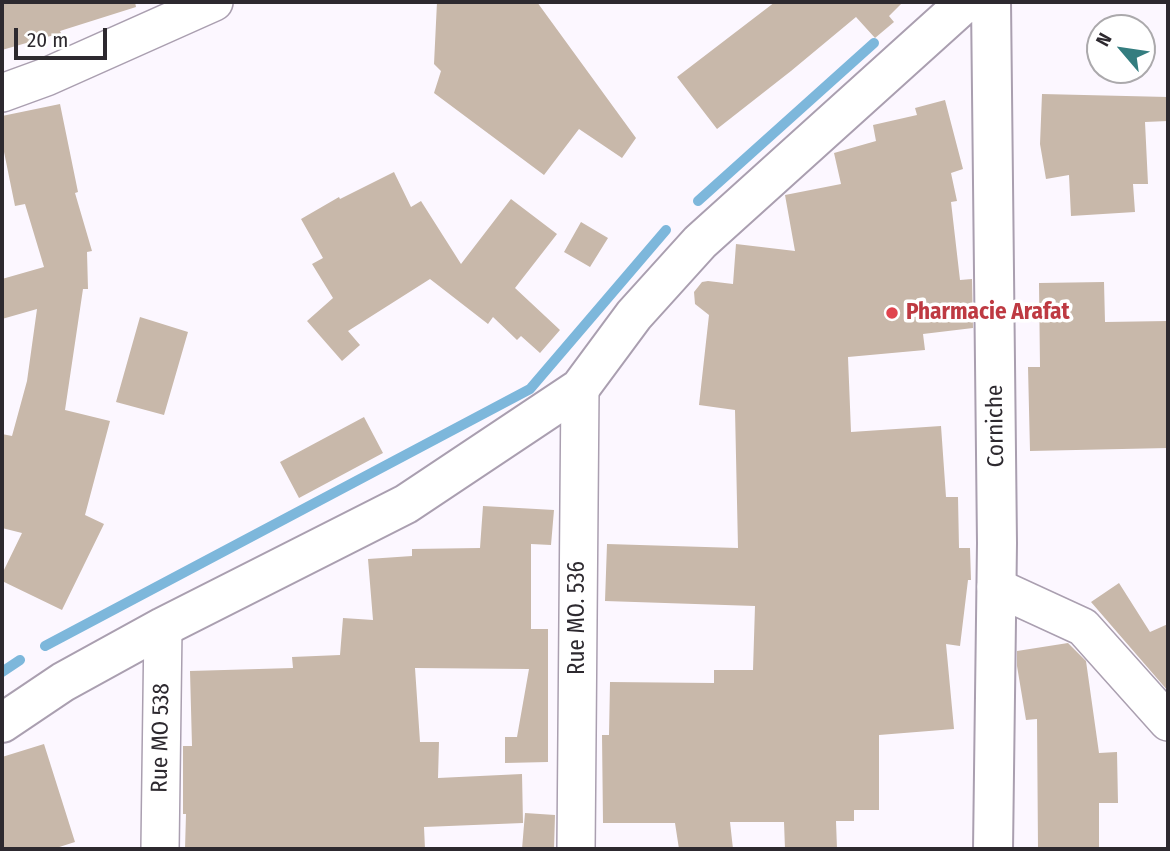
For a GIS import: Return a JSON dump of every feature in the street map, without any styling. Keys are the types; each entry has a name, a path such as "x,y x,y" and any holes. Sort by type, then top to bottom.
{"street":[{"path":"2,93 46,77 214,2"},
{"path":"2,723 63,682 163,627 406,504 580,388 634,315 700,242 966,2"},
{"name":"Corniche","path":"991,2 996,587 993,849"},
{"name":"Rue MO. 536","path":"576,849 580,388"},
{"path":"996,587 1083,627 1168,722"},
{"name":"Rue MO 538","path":"160,849 163,627"}],"building":[{"path":"2,2 135,2 136,7 2,50"},
{"path":"437,2 537,2 636,138 622,158 579,129 544,175 434,93 441,71 434,64"},
{"path":"775,2 903,2 889,16 894,22 875,38 856,17 717,129 677,77"},
{"path":"1042,94 1168,97 1168,121 1145,122 1148,184 1133,184 1135,212 1071,216 1069,175 1046,179 1040,144"},
{"path":"945,100 963,169 951,173 957,201 951,202 960,280 972,279 973,328 923,334 925,350 848,357 851,432 941,426 946,497 958,497 959,548 970,548 971,580 968,580 960,646 946,644 954,729 879,735 879,810 854,810 854,821 836,821 837,849 785,849 784,822 730,822 733,849 679,849 675,823 603,823 602,735 609,735 610,682 714,683 714,670 753,670 755,606 605,601 607,544 738,548 735,410 699,405 709,315 695,304 694,292 702,282 733,284 736,244 795,251 785,195 841,184 834,153 876,141 873,125 917,115 915,108"},
{"path":"60,104 78,192 75,193 92,251 87,252 88,289 83,289 65,410 110,421 85,515 104,524 62,610 2,581 2,574 22,533 2,528 2,434 12,436 27,381 37,309 2,319 2,279 44,267 25,204 15,206 2,142 2,116"},
{"path":"394,172 411,207 421,201 461,264 511,199 557,234 515,288 560,330 540,353 521,336 517,340 493,317 488,324 430,279 348,331 360,345 342,361 307,321 333,298 312,264 323,258 301,219 339,197 340,199"},
{"path":"581,222 608,238 590,267 564,252"},
{"path":"1104,282 1105,322 1168,321 1168,448 1030,451 1028,367 1040,367 1039,283"},
{"path":"140,317 188,332 164,415 116,402"},
{"path":"364,417 383,453 299,498 280,462"},
{"path":"483,506 554,510 551,545 531,544 531,629 548,629 548,762 505,763 505,737 517,737 529,669 415,668 420,742 439,742 438,778 522,774 523,823 424,827 425,849 185,849 183,746 192,746 190,671 293,668 292,657 340,655 343,618 373,620 368,559 412,556 412,549 480,548"},
{"path":"1119,583 1150,632 1168,624 1168,691 1091,602"},
{"path":"1068,643 1086,661 1099,753 1117,752 1118,803 1099,803 1099,849 1038,849 1037,719 1026,720 1017,651"},
{"path":"44,744 75,842 53,849 2,849 2,757"},
{"path":"525,813 555,815 554,849 522,849"}],"waterway":[{"path":"698,201 874,43"},
{"path":"45,646 530,389 666,230"},
{"path":"2,672 20,660"}],"place":[{"name":"Pharmacie Arafat","path":"892,313"}]}
